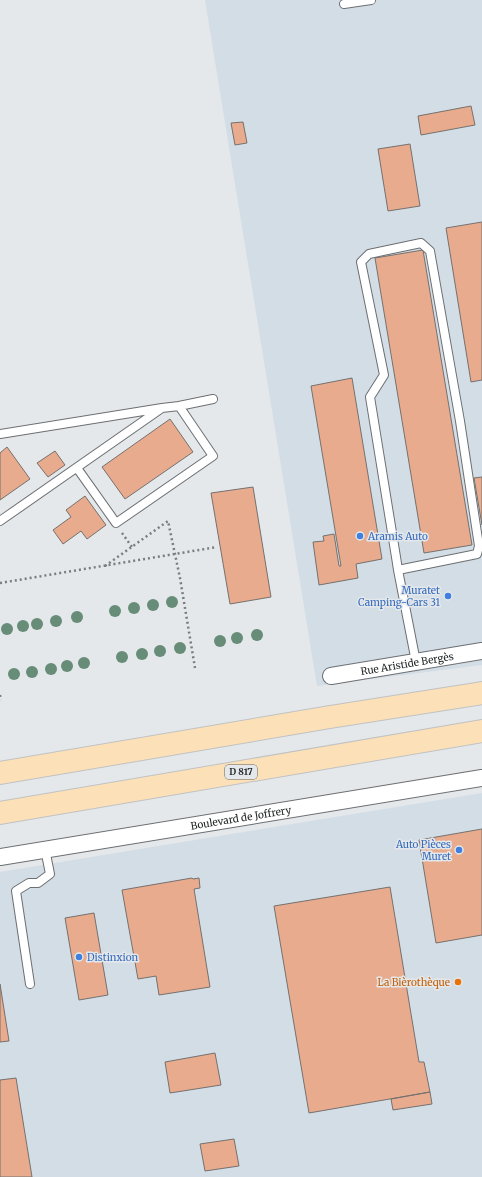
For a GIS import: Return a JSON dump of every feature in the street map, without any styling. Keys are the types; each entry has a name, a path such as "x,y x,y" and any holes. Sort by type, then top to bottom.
{"main road":[{"path":"0,773 315,719 482,693"},
{"name":"D 817","path":"0,813 482,731"}],"street":[{"name":"Rue Aristide Bergès","path":"331,676 482,651"},
{"name":"Boulevard de Joffrery","path":"0,857 482,778"}],"lane":[{"path":"344,4 370,0"},
{"path":"398,570 477,554 479,546 459,414 430,251 421,243 369,254 361,262 384,375 370,397 398,570 416,662"},
{"path":"0,434 179,406 213,399"},
{"path":"77,468 116,523 213,456 179,406"},
{"path":"0,521 162,408"},
{"path":"30,984 16,891 29,883 38,883 50,874 45,849"}],"path":[{"path":"105,566 168,521 195,668"},
{"path":"120,532 132,547"},
{"path":"0,583 217,547"},
{"path":"0,695 1,700"}],"shaded area":[{"path":"205,0 482,0 482,665 317,686"},
{"path":"482,793 482,1177 0,1177 0,872"}],"building":[{"path":"471,106 475,125 421,135 418,116"},
{"path":"243,122 247,143 235,145 231,123"},
{"path":"410,144 420,206 388,211 378,149"},
{"path":"482,222 482,380 471,382 446,228"},
{"path":"423,250 472,545 424,553 375,258"},
{"path":"352,378 382,559 356,564 358,578 319,585 313,542 324,541 323,536 334,534 339,566 341,566 311,386"},
{"path":"170,419 193,452 125,499 102,467"},
{"path":"7,447 30,479 0,500 0,453"},
{"path":"55,451 65,465 48,477 37,463"},
{"path":"482,477 482,525 474,478"},
{"path":"253,487 271,597 230,604 211,493"},
{"path":"85,496 106,525 87,539 81,531 63,544 53,530 71,517 66,510"},
{"path":"482,829 482,935 436,943 419,840"},
{"path":"199,878 200,888 194,889 210,987 159,995 156,976 138,979 122,890"},
{"path":"390,887 419,1062 424,1062 430,1092 309,1113 274,906"},
{"path":"94,913 108,995 79,1000 65,918"},
{"path":"0,984 9,1041 0,1042"},
{"path":"215,1053 221,1085 170,1093 165,1062"},
{"path":"16,1078 32,1177 0,1177 0,1080"},
{"path":"430,1092 432,1104 393,1110 391,1099"},
{"path":"234,1139 239,1166 205,1171 200,1144"}],"place":[{"name":"Aramis Auto","path":"360,536"},
{"name":"Muratet Camping-Cars 31","path":"448,596"},
{"name":"Auto Pièces Muret","path":"459,850"},
{"name":"Distinxion","path":"79,957"},
{"name":"La Bièrothèque","path":"458,982"}]}
